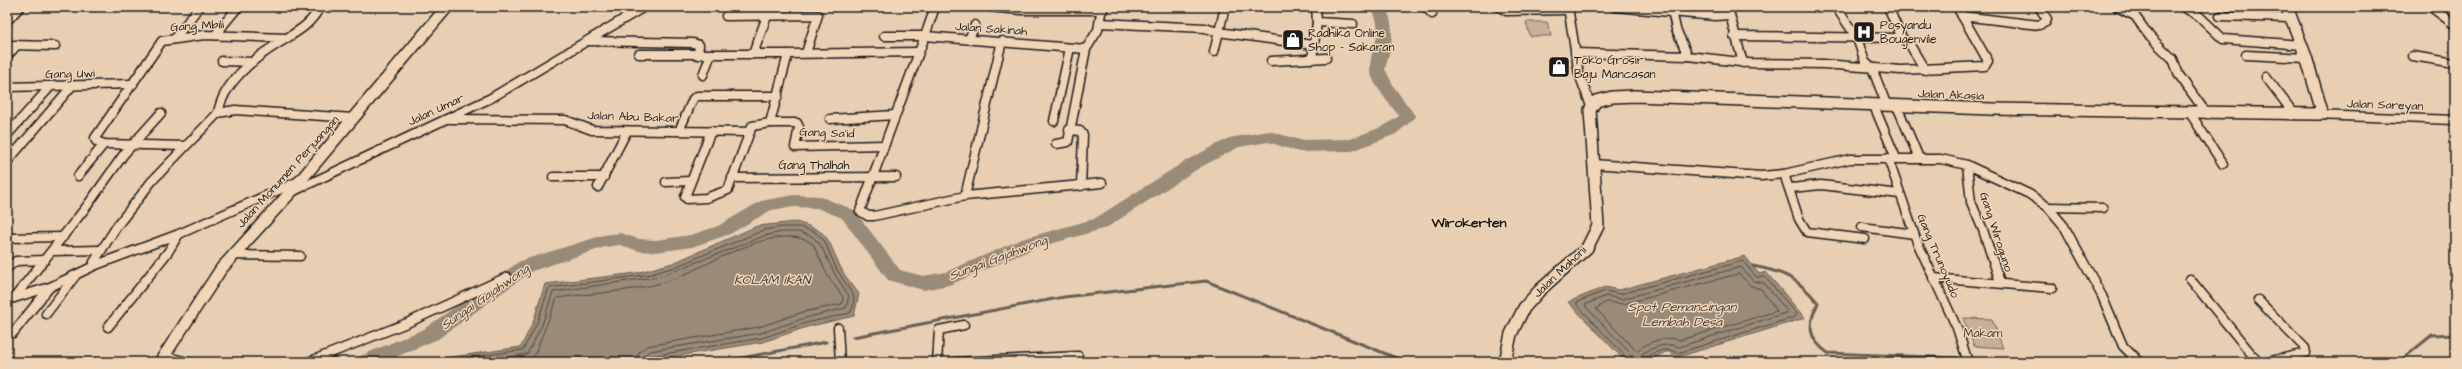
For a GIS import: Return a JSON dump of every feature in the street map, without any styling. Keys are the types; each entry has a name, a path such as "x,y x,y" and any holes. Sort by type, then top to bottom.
{"street":[{"path":"176,37 199,7"},
{"path":"215,35 238,7"},
{"path":"96,266 94,262 100,250 152,181 218,112 220,102 228,89 252,62 286,38 307,26 320,7"},
{"name":"Jalan Monumen Perjuangan","path":"162,359 199,299 232,256 290,193 447,7"},
{"name":"Jalan Umar","path":"290,193 491,98 644,7"},
{"path":"935,7 860,211 868,216 874,216 965,196 1102,183"},
{"path":"989,7 1102,9 1100,23 1091,46 1086,49 1069,130 1068,142 1056,144"},
{"path":"1214,52 1225,7"},
{"path":"1312,59 1317,22 1316,7"},
{"path":"1426,7 1432,14"},
{"path":"1500,7 1506,12 1568,8 1575,53 1586,98 1591,106"},
{"path":"1615,7 1673,15 1730,15"},
{"path":"1727,7 1734,36 1743,63"},
{"path":"1836,7 1857,38 1865,62 1872,68 1919,158"},
{"path":"1888,7 1902,38 1910,45 1925,70"},
{"path":"1575,53 1688,56 1743,63 1925,70 1987,65 1988,61 1957,7"},
{"path":"1962,16 2039,25 2046,22 2047,19 2039,7"},
{"path":"2117,7 2135,16 2150,36 2173,59 2179,75 2208,114"},
{"path":"2183,7 2199,16 2223,39 2302,45"},
{"path":"2286,7 2302,45 2321,108 2320,112 2314,115"},
{"path":"2431,7 2455,26"},
{"path":"7,10 19,8"},
{"path":"7,21 19,8"},
{"path":"726,16 818,15 806,53"},
{"path":"1673,15 1676,29 1688,56"},
{"path":"753,54 768,16"},
{"path":"2220,16 2291,18"},
{"path":"1317,22 1353,24"},
{"path":"1100,23 1205,28 1218,32 1313,45"},
{"path":"969,39 975,25"},
{"name":"Gang Mbili","path":"104,144 96,141 96,135 133,84 160,43 166,39 215,35 286,38"},
{"name":"Jalan Sakinah","path":"884,36 924,36 1002,41 1086,49"},
{"path":"1734,36 1902,38"},
{"path":"588,40 693,43 699,45 698,55"},
{"path":"965,196 1002,41"},
{"path":"7,45 55,46"},
{"path":"7,56 17,45"},
{"path":"1054,121 1070,48"},
{"path":"639,54 698,55 918,52"},
{"path":"703,75 711,54"},
{"path":"711,131 685,196 689,200 726,191 750,132 756,124 770,123 788,54"},
{"path":"2246,55 2306,58"},
{"path":"2413,56 2455,63"},
{"path":"1271,61 1326,58"},
{"path":"222,61 252,62"},
{"path":"2266,77 2295,114"},
{"name":"Gang Uwi","path":"7,87 71,87 133,84"},
{"path":"7,135 50,87"},
{"path":"7,162 71,87"},
{"path":"679,132 693,99 698,96 778,96"},
{"name":"Jalan Akasia","path":"1591,106 1596,101 1604,98 1635,96 1874,106 2314,115"},
{"name":"Jalan Mahoni","path":"1505,362 1510,336 1518,317 1528,304 1587,248 1594,237 1598,226 1590,119 1591,106"},
{"name":"Gang Trunoyudo","path":"1874,106 1892,158 1900,194 1914,234 1957,328 1968,362"},
{"path":"218,112 235,110 352,118"},
{"path":"10,298 45,260 133,143 161,113"},
{"path":"2190,113 2223,164"},
{"path":"830,119 895,115"},
{"name":"Jalan Sareyan","path":"2314,115 2455,120"},
{"name":"Jalan Abu Bakar","path":"445,119 565,120 592,130 750,132"},
{"name":"Gang Sa'id","path":"770,123 797,123 799,127 794,144 795,146 884,145"},
{"path":"1069,130 1080,132 1083,135 1081,186"},
{"path":"598,187 627,131"},
{"path":"78,176 104,144 133,143 185,146"},
{"path":"1594,164 1761,176 1784,174 1850,159 1919,158 1941,159 1967,164 2029,194 2048,207 2064,226 2096,284 2123,346 2140,362"},
{"name":"Gang Wiroguno","path":"1967,164 1971,202 1983,230 2000,282"},
{"path":"1784,174 1791,188 1801,221 1807,232 1865,239"},
{"path":"553,177 604,176"},
{"name":"Gang Thalhah","path":"732,178 896,177"},
{"path":"10,298 50,288 76,274 179,234 299,181"},
{"path":"666,182 690,181"},
{"path":"1791,188 1821,185 1900,194"},
{"path":"2048,207 2103,208"},
{"path":"1862,227 1914,234"},
{"path":"108,327 168,252 179,234"},
{"path":"7,238 63,237"},
{"path":"53,250 100,250"},
{"path":"232,256 300,256"},
{"path":"7,268 16,261 45,260"},
{"path":"46,314 76,274"},
{"path":"308,362 407,323 507,277"},
{"path":"1933,278 2000,282 2052,288"},
{"path":"2190,279 2258,362"},
{"path":"13,333 50,288"},
{"path":"2258,300 2305,348 2306,353 2303,355 2266,362"},
{"path":"937,362 939,330 964,324"},
{"path":"838,328 840,362"},
{"path":"955,362 1078,356"},
{"path":"162,359 188,362"}],"green space":[{"path":"1526,22 1547,22 1551,36 1530,36"},
{"name":"Makam","path":"1963,318 1992,319 2003,348 1974,346"}],"water":[{"name":"KOLAM IKAN","path":"796,222 816,229 822,233 830,243 843,271 859,294 854,316 807,327 763,342 640,362 417,362 521,347 533,322 545,284 636,273 673,263 757,226"},
{"name":"Spot Pemancingan Lembah Desa","path":"1745,256 1759,274 1766,272 1805,318 1675,358 1670,352 1666,352 1645,362 1626,362 1568,302 1605,287 1619,290"}],"waterway":[{"name":"Sungai Gajahwong","path":"365,362 431,334 526,266 604,241 620,239 639,245 656,246 692,241 724,230 767,205 794,201 819,202 848,214 894,275 923,283 949,278 1028,244 1100,224 1193,164 1235,142 1269,136 1299,146 1352,145 1390,130 1408,117 1387,89 1377,69 1385,37 1384,22 1378,7"},
{"path":"1753,266 1790,277 1811,294 1818,303 1812,318 1811,331 1816,342 1828,353 1957,358 1958,362"},
{"path":"853,337 1064,297 1206,281 1406,362"},
{"path":"2399,362 2432,335 2455,334"},
{"path":"720,362 826,342"}],"place":[{"name":"Posyandu Bougenvile","path":"1864,32"},
{"name":"Radhika Online Shop - Sakaran","path":"1293,40"},
{"name":"Toko Grosir Baju Mancasan","path":"1559,67"}],"district":[{"name":"Wirokerten","path":"1469,223"}]}
